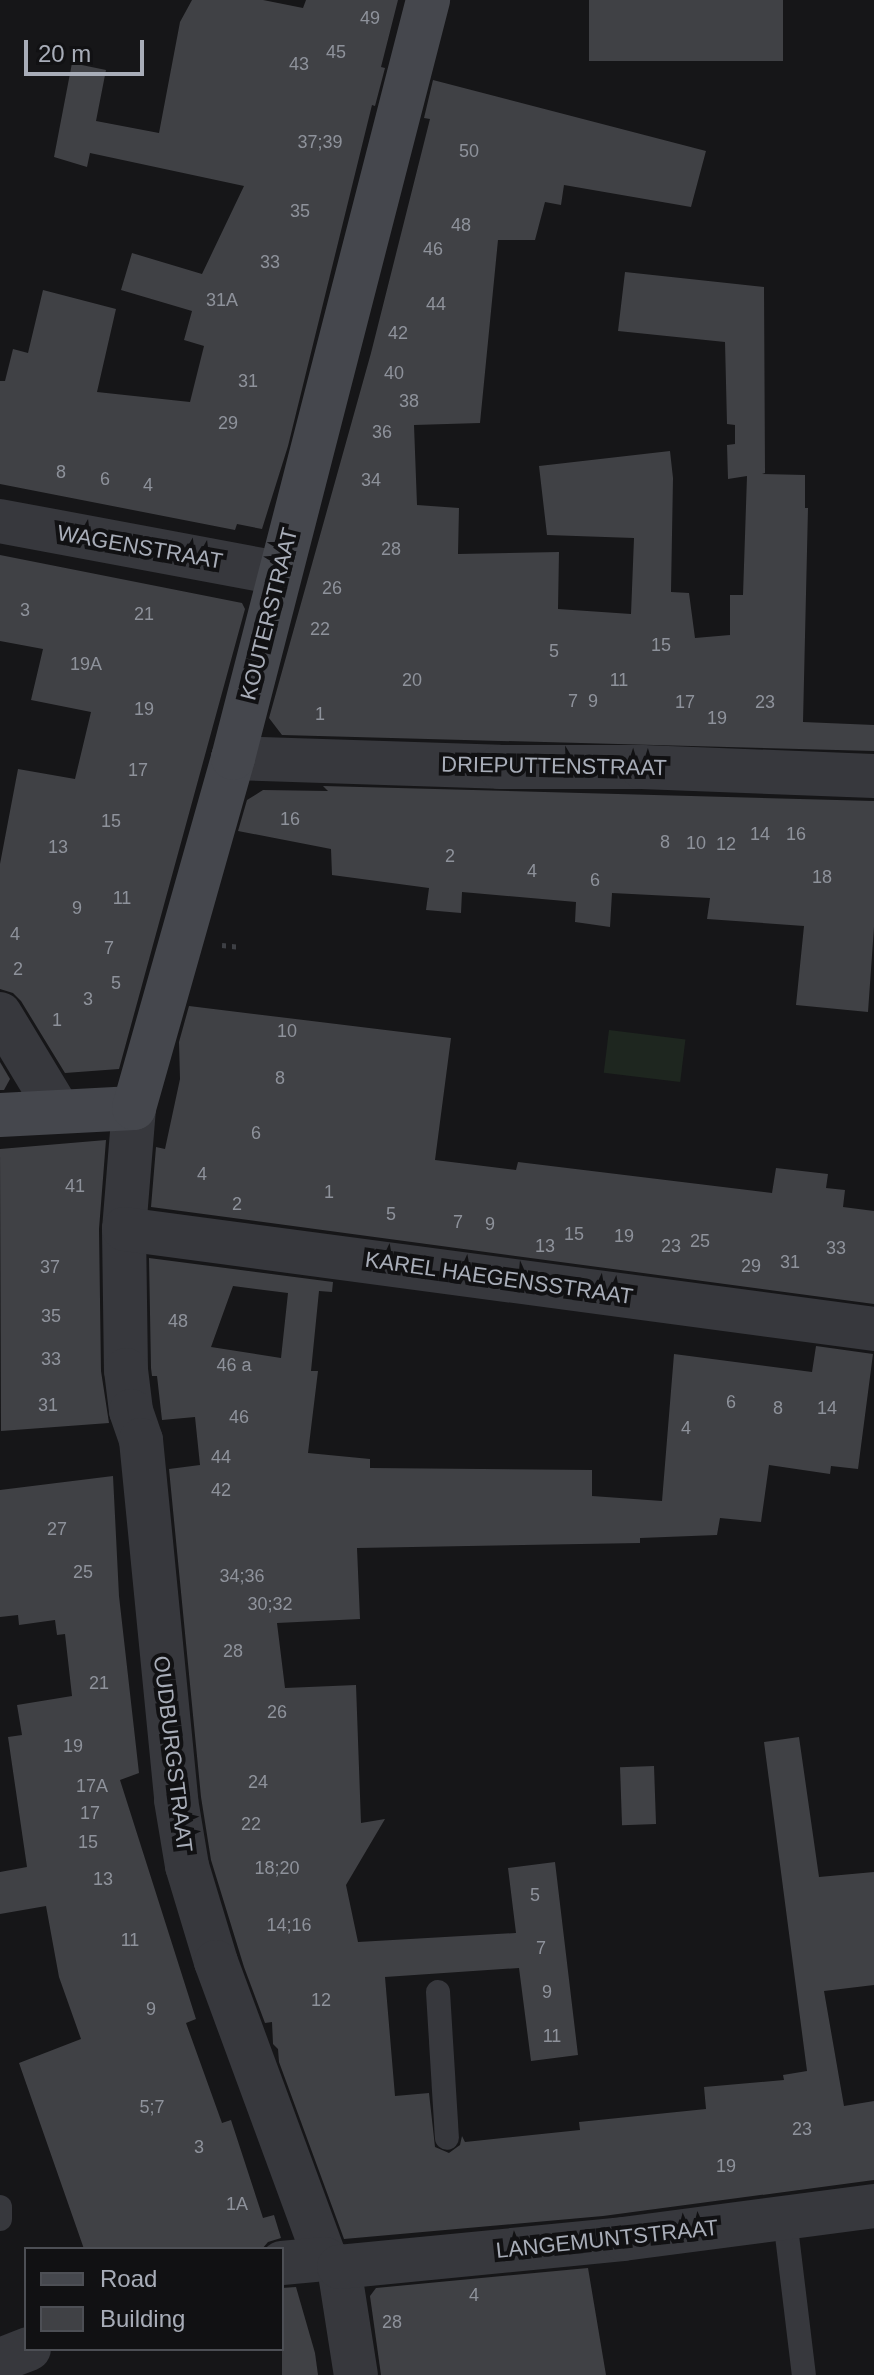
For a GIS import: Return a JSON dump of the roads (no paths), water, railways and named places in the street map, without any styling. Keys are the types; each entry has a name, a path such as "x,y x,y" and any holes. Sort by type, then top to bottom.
{"street":[{"name":"KOUTERSTRAAT","path":"124,1229 134,1108 233,758 428,0"},
{"name":"WAGENSTRAAT","path":"0,521 279,573"},
{"name":"DRIEPUTTENSTRAAT","path":"233,758 642,767 874,776"},
{"path":"0,1014 58,1110"},
{"path":"0,1115 134,1108"},
{"name":"KAREL HAEGENSSTRAAT","path":"124,1229 874,1329"},
{"name":"OUDBURGSTRAAT","path":"124,1229 126,1370 131,1411 141,1440 159,1652 187,1866 253,2068 332,2263 356,2375"},
{"name":"LANGEMUNTSTRAAT","path":"284,2263 332,2263 461,2243 785,2219 874,2206"},
{"path":"0,2360 24,2351"}],"lane":[{"path":"438,1992 447,2138"},
{"path":"0,2207 0,2219"},
{"path":"785,2219 804,2375"}]}
